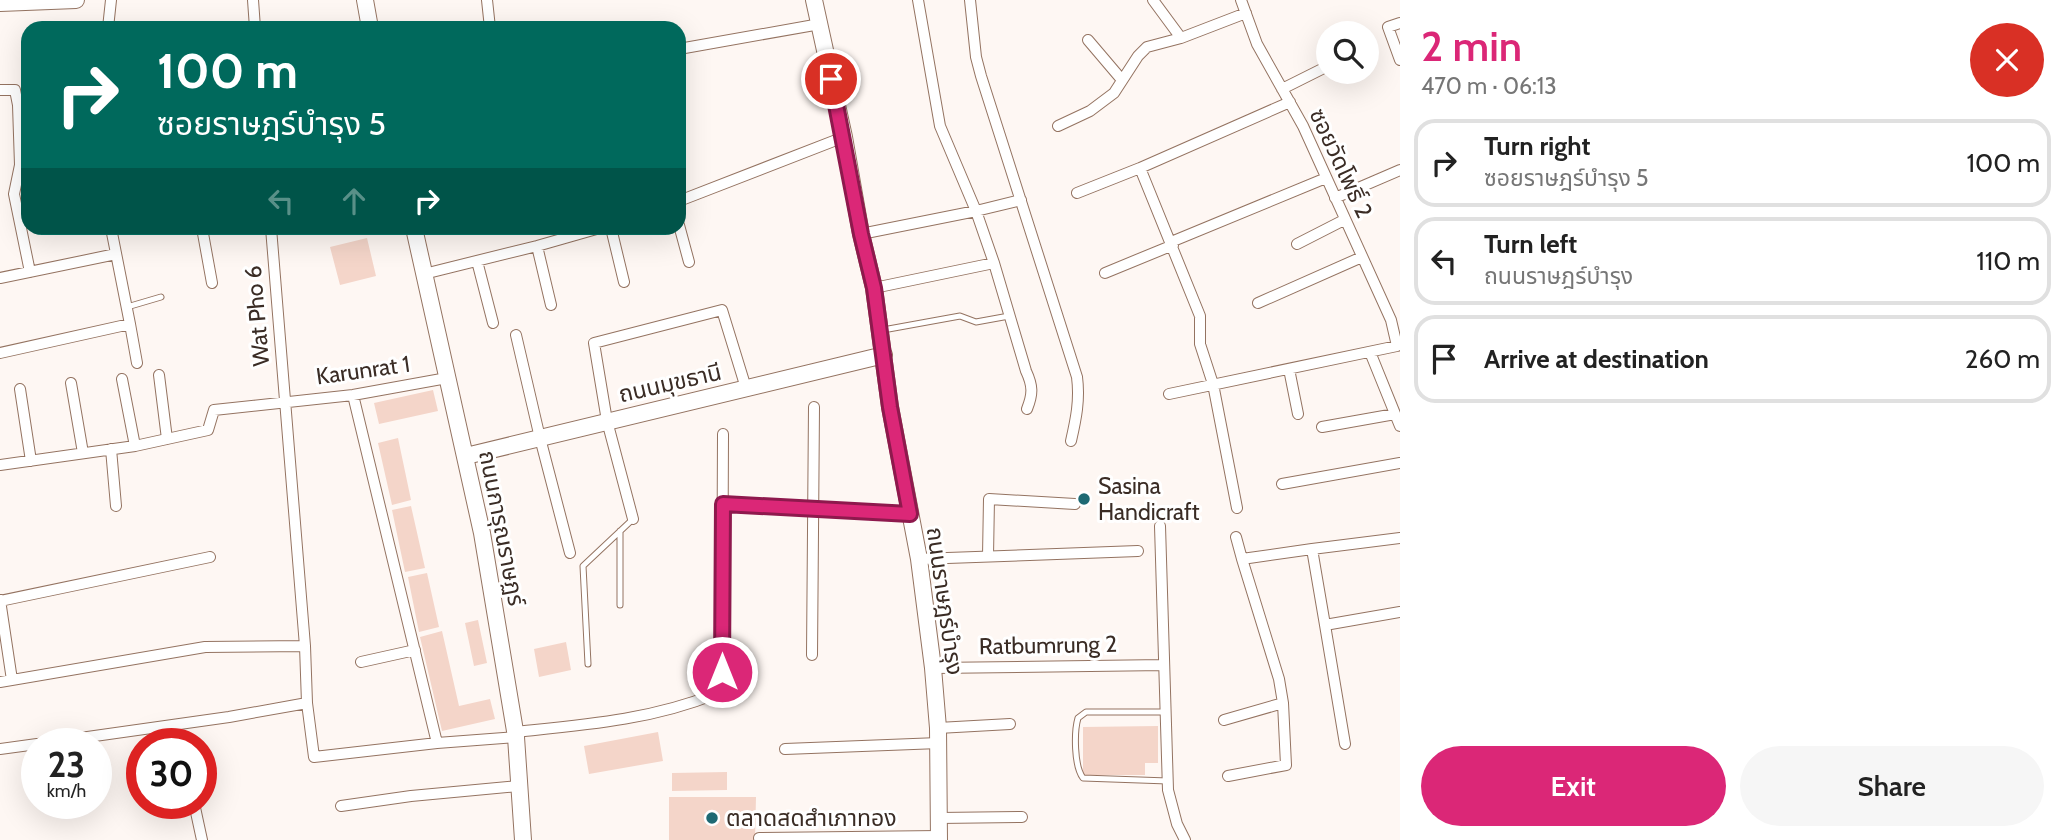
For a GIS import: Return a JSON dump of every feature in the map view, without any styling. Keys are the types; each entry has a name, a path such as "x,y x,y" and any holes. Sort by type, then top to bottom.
{"street":[{"path":"0,3 76,0"},
{"path":"109,21 111,0"},
{"path":"253,0 254,21"},
{"path":"365,0 369,21"},
{"path":"486,0 489,21"},
{"name":"ถนนราษฎร์บำรุง","path":"814,0 874,288 890,407 919,559 933,668 938,735 939,838"},
{"path":"918,0 940,126 994,263 1032,383 1033,395 1027,409"},
{"path":"970,0 976,57 981,76 1077,377 1078,407 1071,441"},
{"path":"1153,0 1181,38"},
{"name":"ซอยวัดโพธิ์ 2","path":"1241,0 1257,44 1303,126 1344,220 1396,318 1397,346 1370,352"},
{"path":"1058,126 1090,111 1118,89 1147,47 1181,38 1246,13"},
{"path":"1400,23 1388,27 1400,60"},
{"path":"686,48 820,24"},
{"path":"1088,40 1122,80"},
{"path":"1282,89 1316,72"},
{"path":"0,90 21,90"},
{"path":"15,90 20,165 14,194 21,228"},
{"path":"1077,193 1290,102"},
{"path":"686,198 844,138"},
{"path":"1140,168 1200,316 1200,345 1213,384 1237,508"},
{"path":"1335,198 1400,170"},
{"path":"1105,273 1326,178"},
{"path":"861,234 1021,201"},
{"path":"1297,244 1344,220"},
{"path":"22,235 30,272"},
{"path":"112,235 137,363"},
{"path":"203,235 212,283"},
{"name":"Wat Pho 6","path":"272,235 305,646 307,703 314,757 437,743"},
{"name":"ถนนการุณราษฏร์","path":"416,235 482,533 516,734 523,840"},
{"path":"424,274 576,235"},
{"path":"613,235 624,282"},
{"path":"682,235 689,262"},
{"path":"537,246 551,305"},
{"path":"0,278 116,254"},
{"path":"1258,303 1362,257"},
{"path":"477,261 493,323"},
{"path":"874,288 994,263"},
{"path":"633,519 607,421 594,343 722,310 746,388"},
{"path":"0,353 130,324"},
{"path":"516,335 570,553"},
{"path":"1169,394 1370,352 1400,426"},
{"name":"ถนนมุขธานี","path":"466,456 884,355"},
{"path":"1289,369 1298,414"},
{"path":"0,465 167,439 159,375"},
{"name":"Karunrat 1","path":"167,439 208,430 214,410 353,395 447,378"},
{"path":"122,379 135,446"},
{"path":"71,383 83,453"},
{"path":"20,389 31,461"},
{"path":"353,395 437,743 597,724 668,711 715,694"},
{"path":"812,655 814,407"},
{"path":"1322,428 1395,414"},
{"path":"722,672 723,433"},
{"path":"111,449 116,506"},
{"path":"1282,484 1400,463"},
{"path":"988,556 989,499 1074,504"},
{"path":"723,504 910,514"},
{"path":"1160,526 1168,790 1177,824 1185,840"},
{"path":"1228,776 1286,765 1279,679 1236,537"},
{"path":"1242,559 1400,538"},
{"path":"1312,549 1345,744"},
{"path":"919,559 1138,551"},
{"path":"12,680 0,600 210,557"},
{"path":"1325,625 1400,612"},
{"path":"0,682 205,647 305,646"},
{"path":"361,662 415,650"},
{"name":"Ratbumrung 2","path":"933,668 1164,665"},
{"path":"112,733 307,703"},
{"path":"1224,720 1283,703"},
{"path":"785,749 938,735 1010,724"},
{"path":"0,749 21,746"},
{"path":"341,806 518,786"},
{"path":"939,818 1023,817"},
{"path":"197,819 202,840"},
{"path":"759,838 939,838"}],"lane":[{"path":"127,307 161,297"},
{"path":"880,331 960,316 976,322 1009,316"},
{"path":"588,664 583,566 633,519"},
{"path":"620,531 620,605"},
{"path":"1166,712 1086,712 1078,718 1076,730 1078,769 1083,778 1168,781"}],"building":[{"path":"367,238 376,276 340,285 330,247"},
{"path":"433,390 438,411 379,424 374,403"},
{"path":"398,438 411,500 392,505 378,443"},
{"path":"411,506 425,568 405,572 392,510"},
{"path":"427,573 439,627 419,632 408,577"},
{"path":"478,620 487,663 474,666 465,623"},
{"path":"442,631 459,706 490,699 495,719 442,731 420,637"},
{"path":"566,642 571,670 539,677 534,649"},
{"path":"1158,726 1158,763 1145,763 1145,775 1083,775 1083,727"},
{"path":"658,732 663,761 589,774 584,746"},
{"path":"727,772 727,790 672,791 672,773"},
{"name":"ตลาดสดสำเภาทอง","path":"669,797 756,797 755,840 669,840"}],"place":[{"name":"Sasina Handicraft","path":"1084,499"},
{"name":"ตลาดสดสำเภาทอง","path":"712,818"}],"route":[{"path":"722,672 723,504 910,514 890,407 874,288 831,79"}]}
